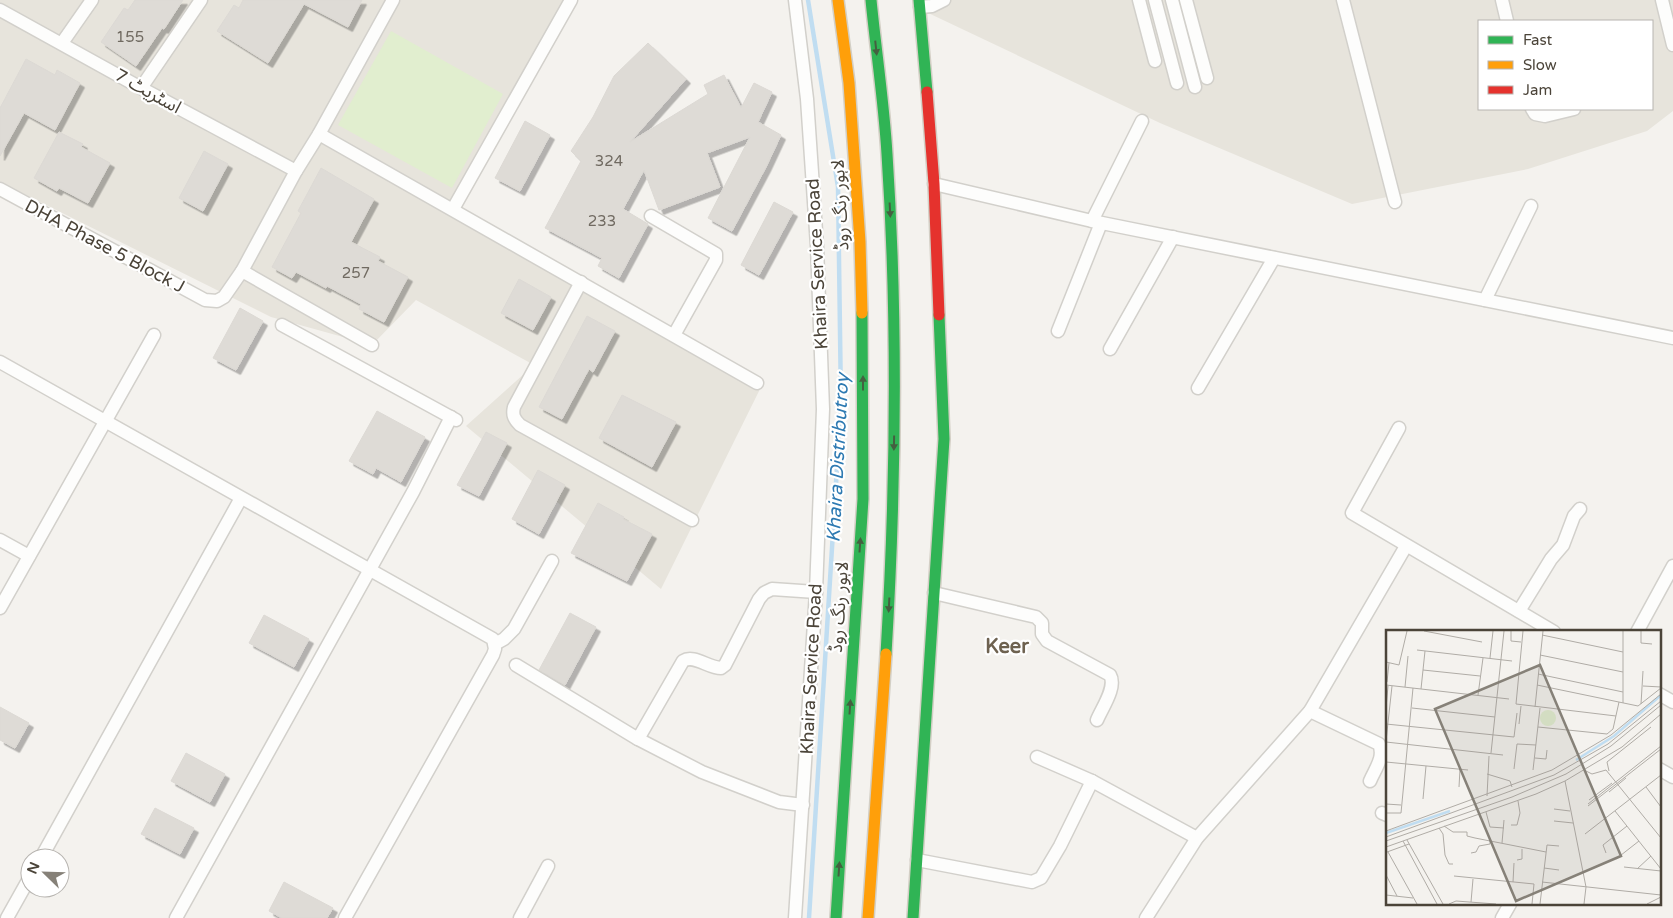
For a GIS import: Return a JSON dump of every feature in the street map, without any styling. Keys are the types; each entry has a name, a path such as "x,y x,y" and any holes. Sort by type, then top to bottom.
{"main road":[{"name":"لاہور رنگ روڈ","path":"836,918 863,500 863,329 860,242 849,83 838,0"},
{"path":"868,918 888,623 894,490 895,412 894,292 887,152 871,0"},
{"path":"913,918 944,439 934,184 919,3"}],"street":[{"path":"62,43 92,0"},
{"path":"141,88 201,0"},
{"path":"372,345 242,272 296,171 319,134 393,0"},
{"path":"453,209 570,0"},
{"name":"Khaira Service Road","path":"795,0 807,99 818,246 823,408 816,592 795,918"},
{"path":"919,3 932,6 944,0"},
{"path":"1140,0 1155,60"},
{"path":"1155,0 1177,83"},
{"path":"1172,0 1196,87"},
{"path":"1186,0 1207,78"},
{"path":"1343,0 1395,202"},
{"path":"1502,0 1508,20"},
{"path":"1662,0 1673,45"},
{"name":"اسٹریٹ 7","path":"0,10 296,171"},
{"path":"1532,110 1534,114 1545,116 1570,110"},
{"path":"1058,331 1097,222 1142,121"},
{"path":"319,134 757,383"},
{"path":"934,184 1097,222 1673,338"},
{"name":"DHA Phase 5 Block J","path":"0,189 211,302 224,297 242,272"},
{"path":"1484,300 1531,206"},
{"path":"651,216 716,254 716,260 674,335"},
{"path":"1110,349 1172,237"},
{"path":"1198,388 1274,258"},
{"path":"581,282 514,407 515,420 520,425 692,520"},
{"path":"176,918 453,419 282,325"},
{"path":"0,608 154,335"},
{"path":"0,362 490,636 495,644 493,654 345,918"},
{"path":"1399,428 1352,513 1551,630"},
{"path":"47,848 241,498"},
{"path":"1519,611 1551,559 1563,545 1574,516 1580,509"},
{"path":"0,540 29,556"},
{"path":"1146,918 1197,838 1310,711 1406,546"},
{"path":"495,644 511,633 552,561"},
{"path":"1638,630 1673,566"},
{"path":"638,739 683,661 687,658 693,659 715,668 721,668 725,665 764,593 772,589 816,592"},
{"path":"934,593 1036,617 1042,623 1042,634 1047,642 1110,675 1113,679 1112,686 1097,720"},
{"path":"516,665 638,739 702,772 779,802 803,805"},
{"path":"1660,695 1673,702"},
{"path":"1310,711 1378,744 1382,751 1380,761 1370,781"},
{"path":"1037,757 1092,782 1197,838"},
{"path":"1660,770 1673,777"},
{"path":"917,860 1032,882 1041,878 1060,846 1092,782"},
{"path":"520,918 548,866"},
{"path":"7,918 20,895"},
{"path":"1502,918 1509,906"}],"shaded area":[{"path":"0,0 572,0 453,209 762,385 661,589 466,426 534,365 416,300 372,345 271,317 0,182"},
{"path":"914,0 1673,0 1673,111 1647,131 1528,169 1352,204 1160,123 924,11"}],"green space":[{"path":"391,31 503,94 452,188 338,125"}],"building":[{"path":"135,0 183,0 136,66 101,42 124,8 128,10"},
{"path":"243,0 362,0 348,27 304,4 268,63 217,31 234,5 239,8"},
{"path":"648,43 686,79 630,142 708,94 704,85 724,75 741,108 754,83 772,92 758,122 781,135 732,231 708,218 750,137 707,153 720,187 659,210 644,170 623,209 648,224 619,278 598,266 602,258 545,228 581,161 571,151 593,117 614,76"},
{"path":"26,59 55,75 57,70 80,83 55,130 24,113 0,156 0,108"},
{"path":"525,121 550,135 520,191 495,178"},
{"path":"59,132 83,144 81,147 110,163 88,203 59,188 57,191 34,178"},
{"path":"204,151 228,164 203,211 179,198"},
{"path":"321,168 374,199 351,242 380,257 378,261 408,277 384,322 359,309 361,304 327,286 326,288 296,272 292,278 272,267 301,213 298,211"},
{"path":"774,202 793,212 759,275 741,265"},
{"path":"519,279 551,297 533,330 501,313"},
{"path":"240,308 263,321 236,370 213,358"},
{"path":"587,316 615,331 593,372 589,369 562,419 539,407"},
{"path":"622,395 676,422 652,467 599,438"},
{"path":"377,411 425,437 401,482 376,468 373,474 349,461"},
{"path":"486,432 507,443 479,496 457,485"},
{"path":"538,470 565,485 539,534 512,519"},
{"path":"598,503 652,534 627,581 571,553"},
{"path":"570,613 596,627 565,685 539,670"},
{"path":"264,615 309,639 294,667 249,643"},
{"path":"0,707 29,723 15,748 0,740"},
{"path":"186,753 225,774 210,802 171,781"},
{"path":"155,808 194,828 180,854 141,834"},
{"path":"284,882 333,908 327,918 282,918 269,911"}],"waterway":[{"name":"Khaira Distributroy","path":"808,0 838,187 841,403 809,918"}],"traffic: fast":[{"path":"871,0 886,135 893,279 894,466 886,654"},
{"path":"919,0 927,92"},
{"path":"836,918 863,499 862,313"},
{"path":"913,918 944,439 939,315"}],"traffic: slow":[{"path":"838,0 849,83 860,242 862,313"},
{"path":"868,918 886,654"}],"traffic: jam":[{"path":"927,92 934,184 939,315"}],"district":[{"name":"Keer","path":"1007,646"}]}
